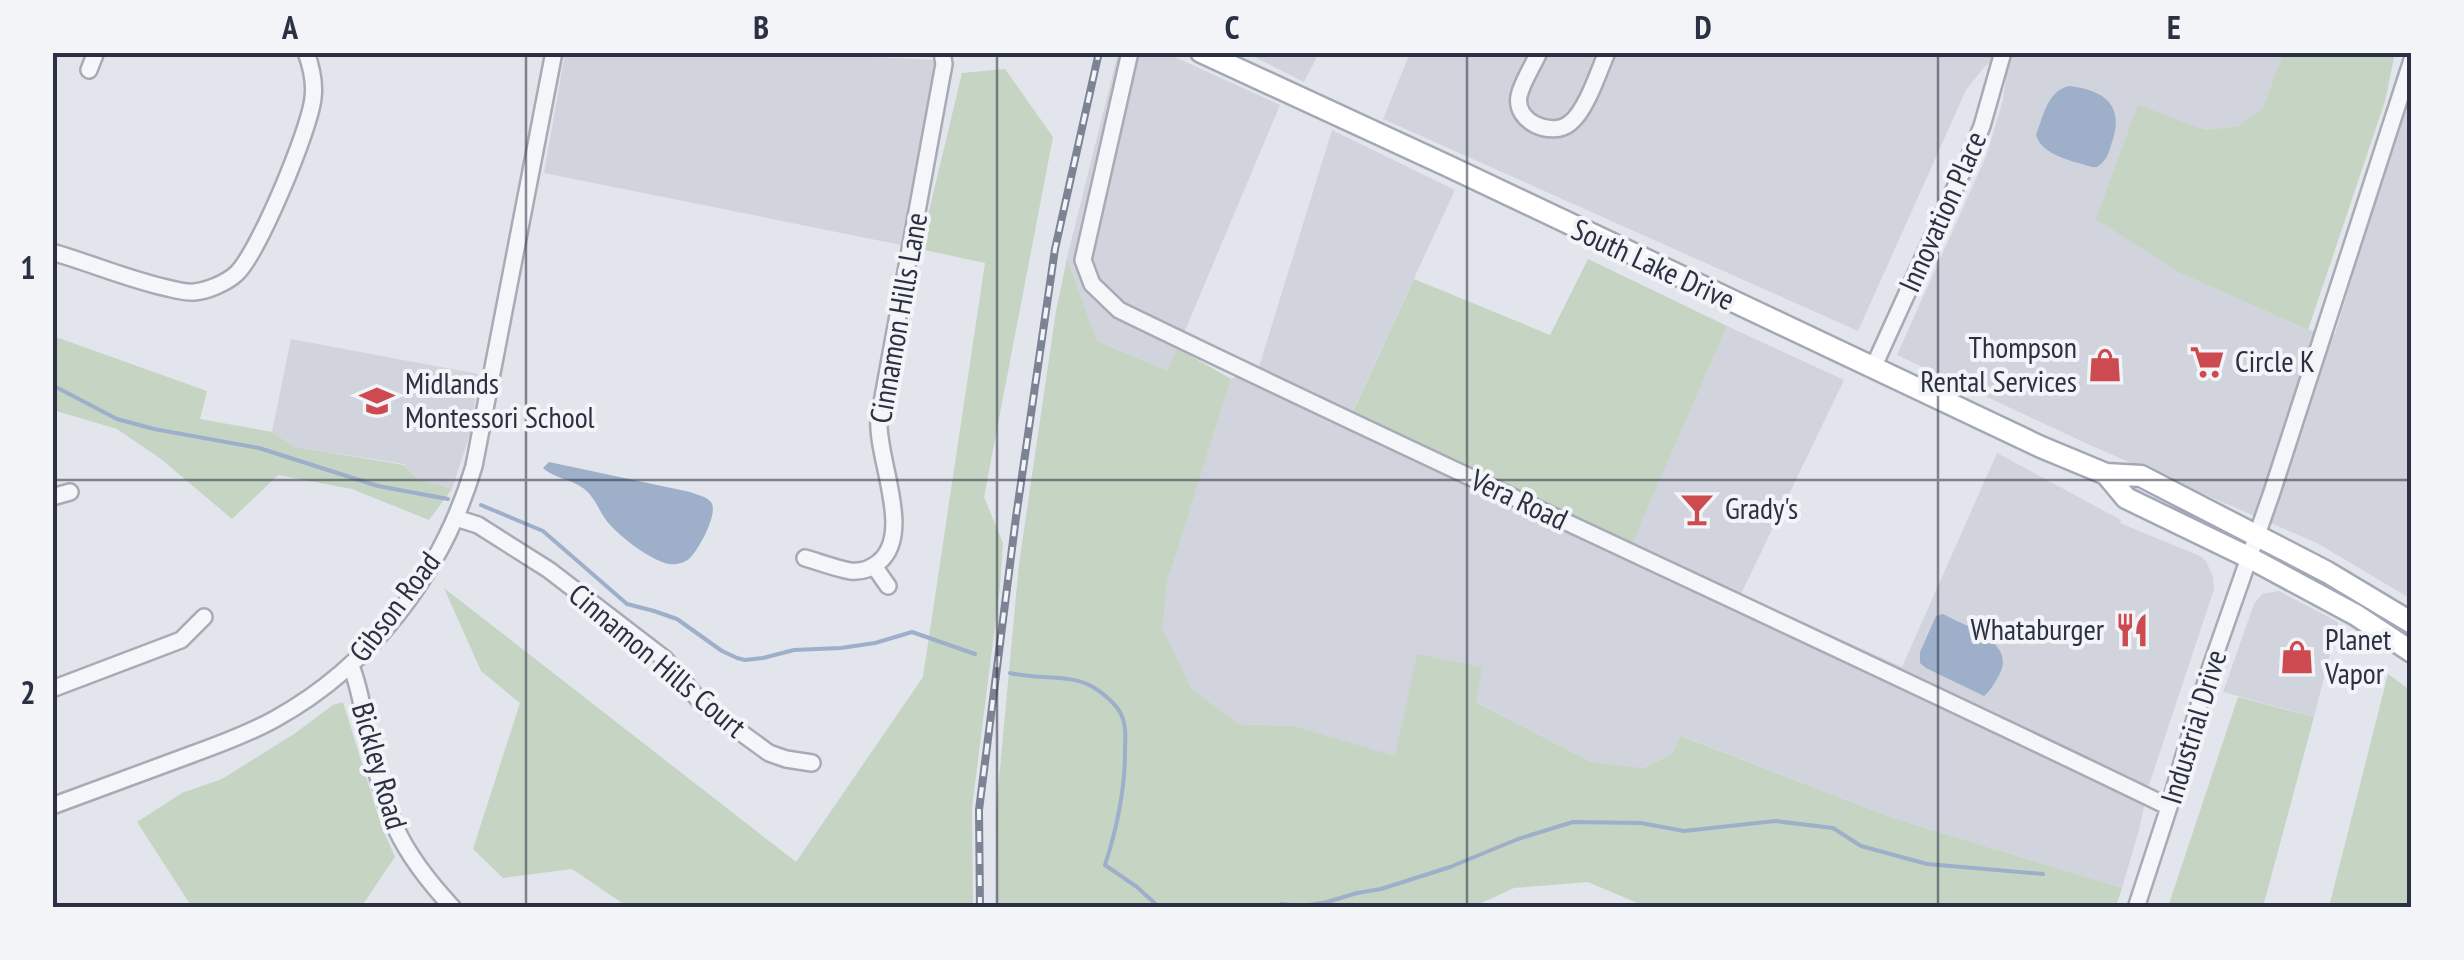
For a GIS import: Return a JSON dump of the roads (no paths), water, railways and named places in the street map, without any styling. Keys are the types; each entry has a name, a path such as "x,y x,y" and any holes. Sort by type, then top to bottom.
{"main road":[{"name":"South Lake Drive","path":"1201,52 2040,447 2106,474 2142,476 2412,652"},
{"name":"South Lake Drive","path":"2253,548 2328,572 2412,623"}],"street":[{"path":"88,70 96,52"},
{"path":"52,252 126,278 183,291 206,289 237,274 268,219 310,113 314,90 306,52"},
{"name":"Gibson Road","path":"52,806 252,730 292,709 350,666 385,629 438,555 468,486 483,428 554,52"},
{"name":"Cinnamon Hills Lane","path":"874,566 888,553 893,536 879,419 944,64 942,52"},
{"name":"Vera Road","path":"1130,52 1083,260 1092,284 1118,310 2169,807"},
{"path":"1539,52 1520,93 1519,104 1528,120 1554,129 1565,127 1578,115 1608,52"},
{"name":"Innovation Place","path":"1874,368 1982,126 2003,52"},
{"name":"Industrial Drive","path":"2136,908 2208,675 2412,60"},
{"path":"52,497 70,492"},
{"name":"Cinnamon Hills Court","path":"456,518 478,524 549,570 665,659 703,705 769,753 812,763"},
{"path":"804,558 850,571 874,566 888,586"},
{"path":"52,688 181,640 204,617"},
{"name":"Bickley Road","path":"350,666 391,822 414,863 453,908"}],"water":[{"path":"2069,86 2100,95 2113,107 2113,139 2106,158 2097,167 2052,153 2036,135 2051,99"},
{"path":"549,462 704,497 713,507 707,531 688,560 662,562 618,532 583,488 543,468"},
{"path":"1943,614 1987,638 2002,655 1998,677 1984,696 1920,663 1920,652 1936,616"}],"waterway":[{"path":"52,385 117,419 259,448 378,486 448,499"},
{"path":"481,505 543,531 627,604 677,619 737,658 875,643 912,632 975,654"},
{"path":"1010,673 1084,683 1101,692 1119,710 1125,732 1124,781 1105,865 1160,908"},
{"path":"1274,908 1281,904 1327,902 1381,889 1573,822 1641,823 1684,831 1775,821 1833,828 1861,846 1927,864 2043,874"}],"railway":[{"path":"980,908 979,810 1016,517 1055,249 1099,52"}],"place":[{"name":"Circle K","path":"2207,362"},
{"name":"Thompson Rental Services","path":"2105,365"},
{"name":"Midlands Montessori School","path":"377,401"},
{"name":"Grady's","path":"1697,509"},
{"name":"Whataburger","path":"2132,630"},
{"name":"Planet Vapor","path":"2297,657"}]}
